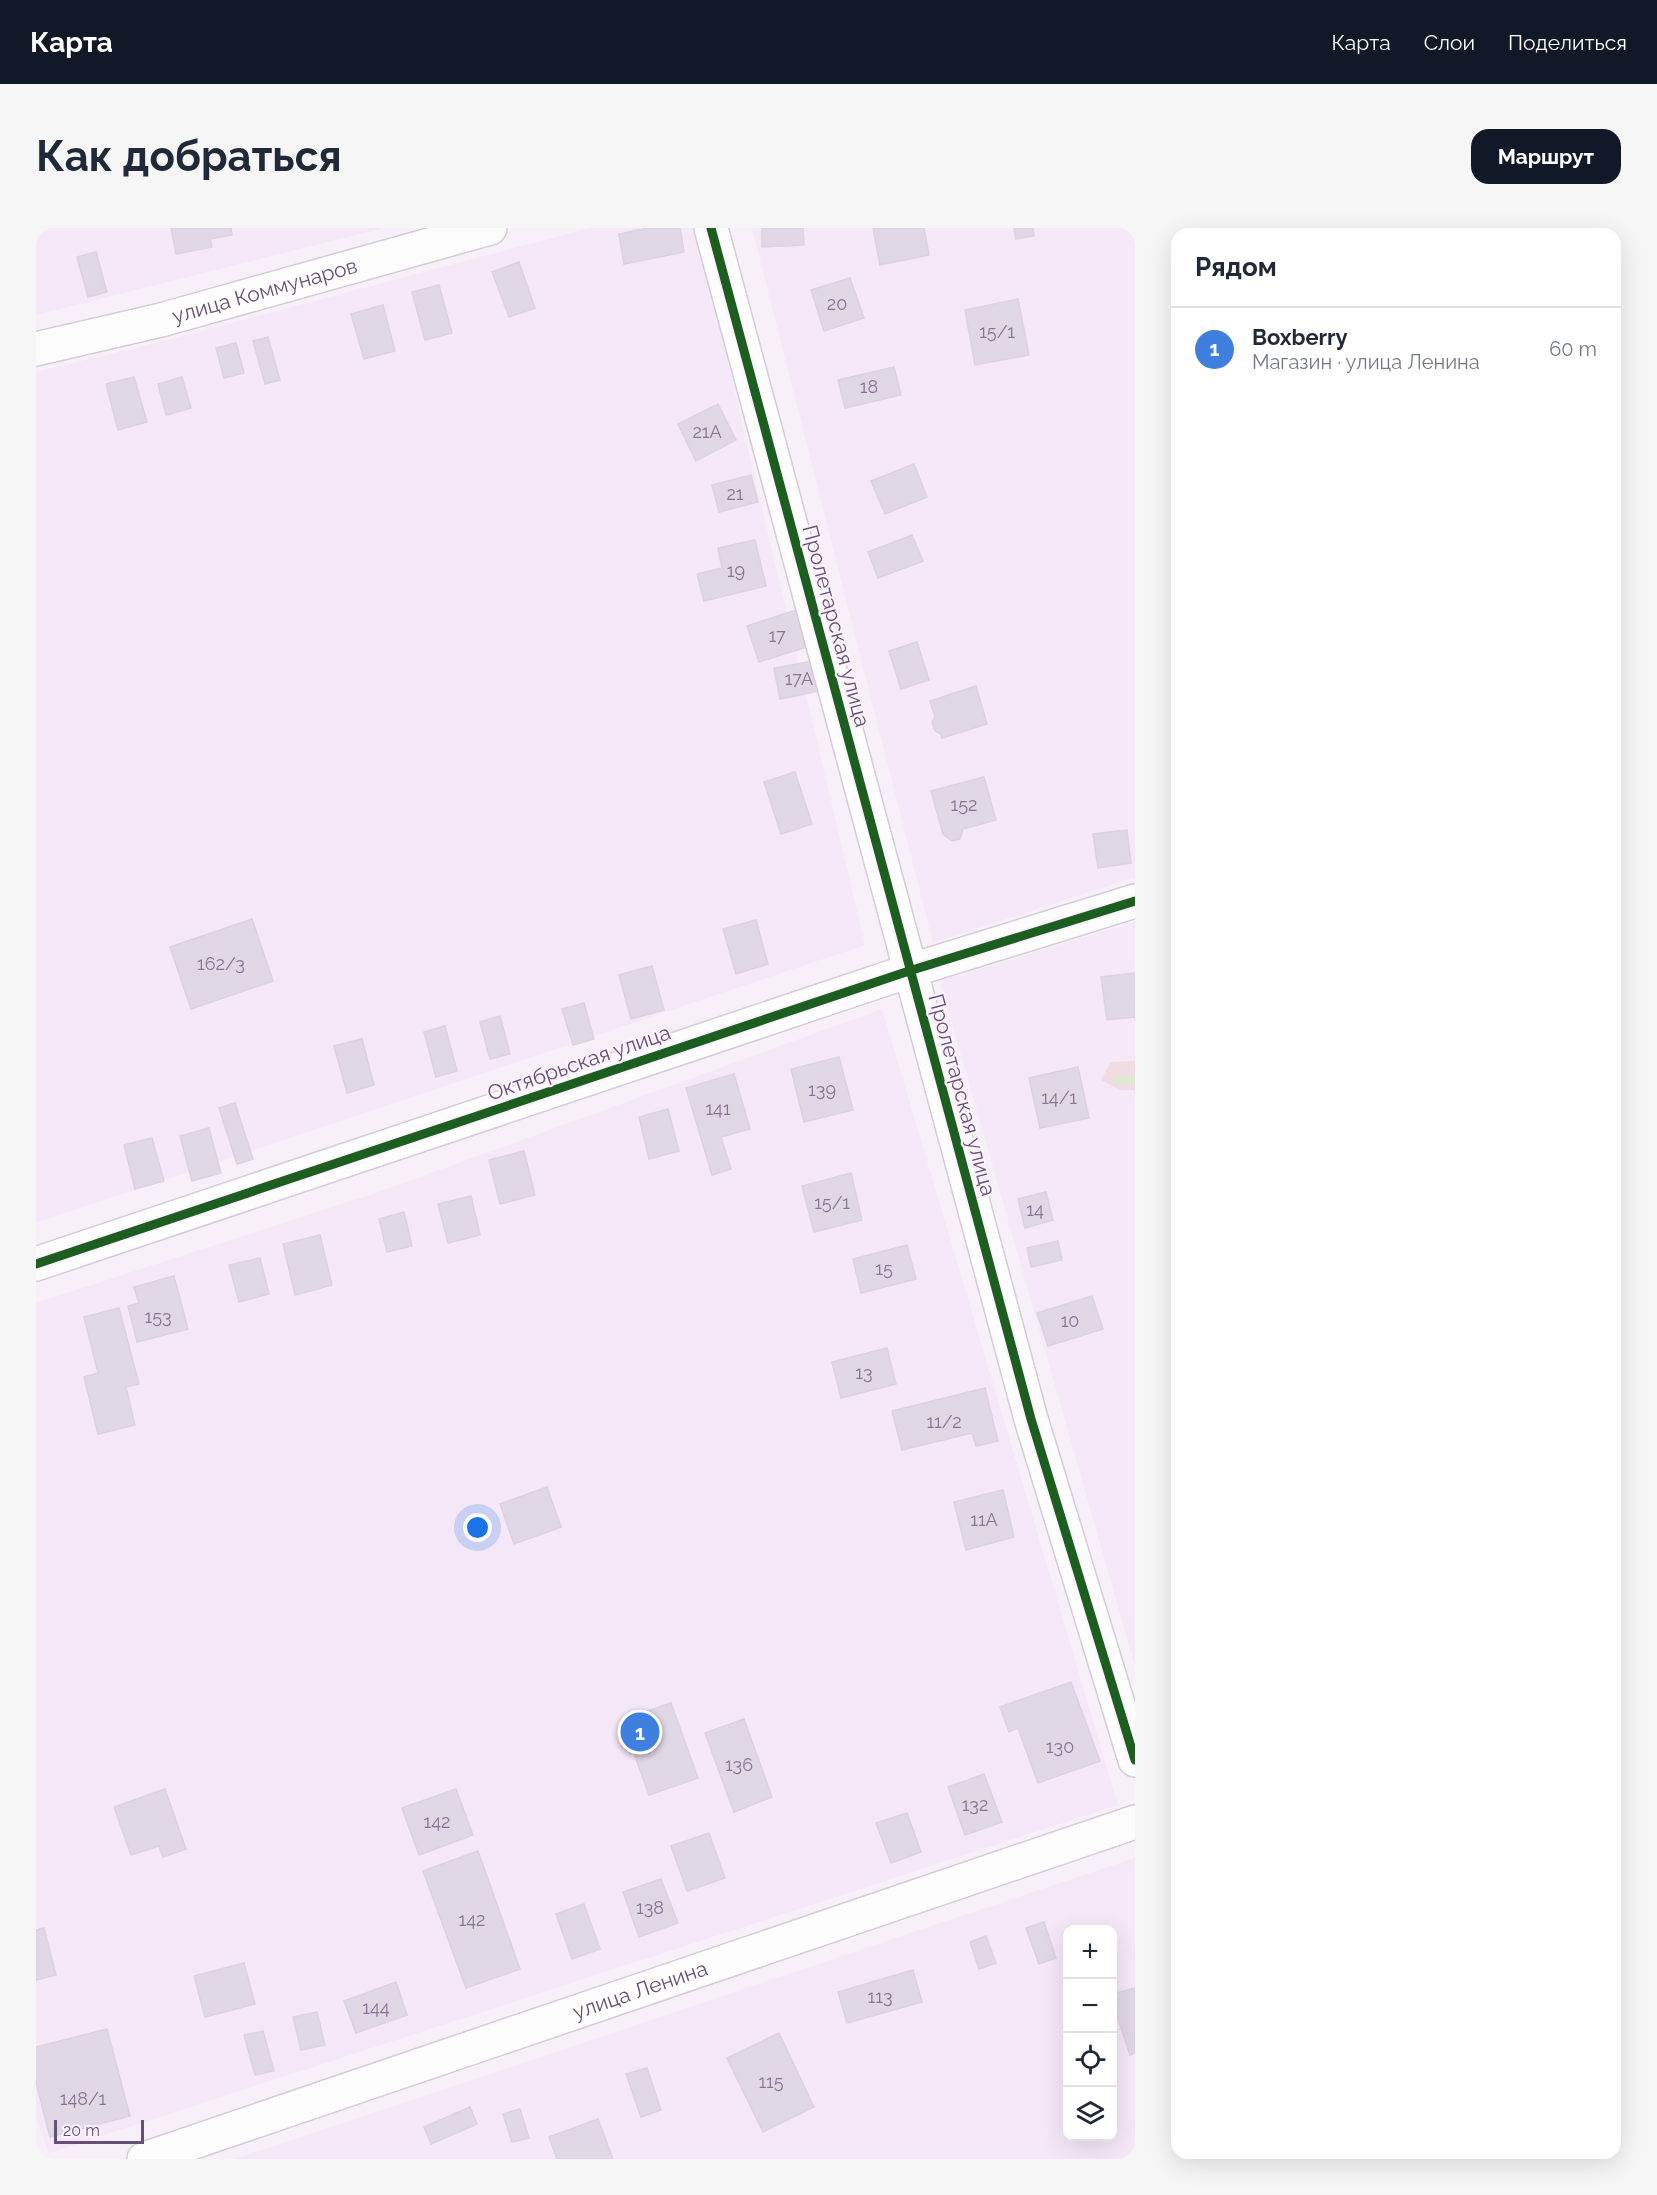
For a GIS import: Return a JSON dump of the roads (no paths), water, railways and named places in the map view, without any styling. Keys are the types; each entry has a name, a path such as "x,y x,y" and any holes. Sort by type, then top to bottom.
{"street":[{"name":"улица Коммунаров","path":"36,349 162,320 490,228"},
{"name":"Пролетарская улица","path":"711,228 1031,1419 1135,1760"},
{"name":"Октябрьская улица","path":"36,1264 909,971 1135,901"},
{"name":"улица Ленина","path":"144,2159 1135,1822"}],"waterway":[{"path":"1117,1080 1135,1081"}],"place":[{"name":"Boxberry","path":"640,1732"}]}
